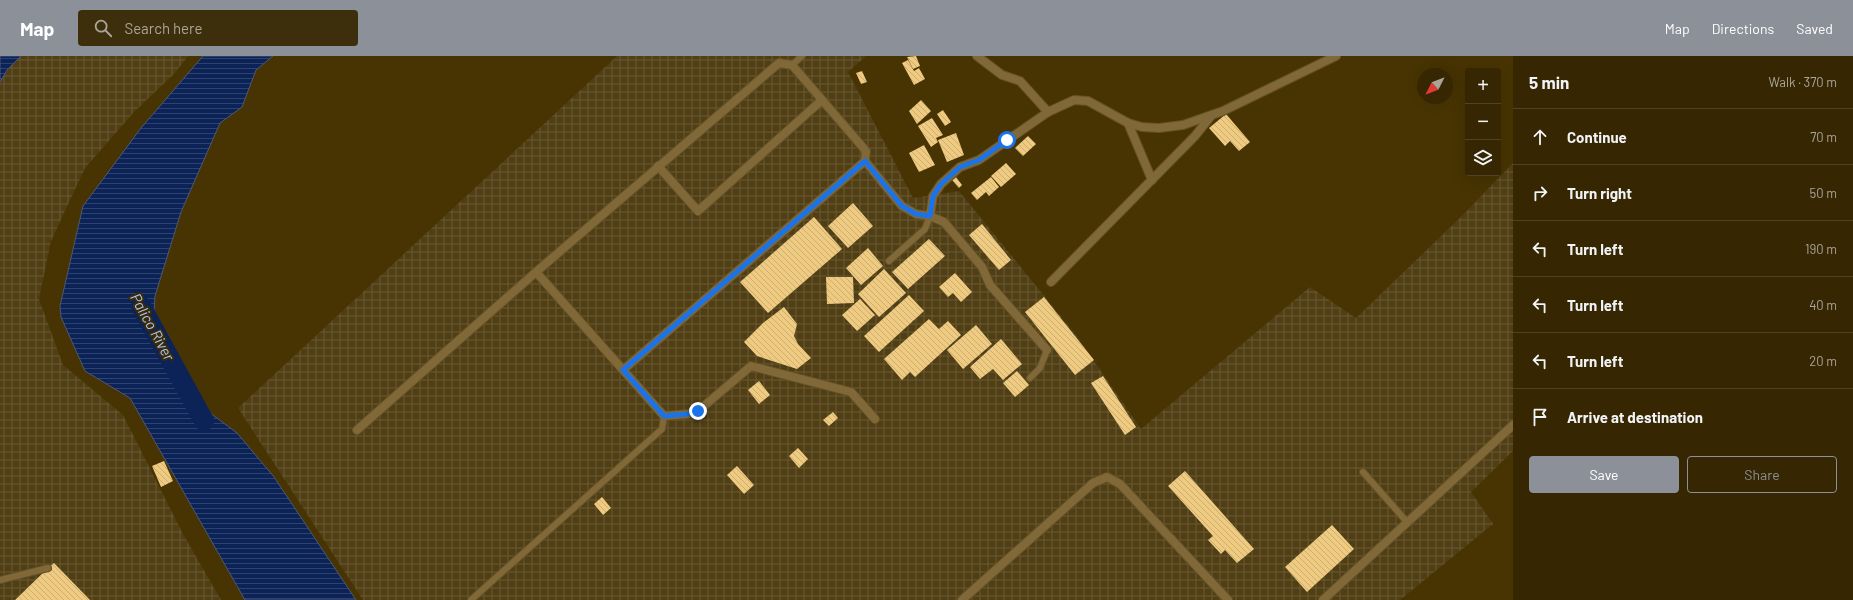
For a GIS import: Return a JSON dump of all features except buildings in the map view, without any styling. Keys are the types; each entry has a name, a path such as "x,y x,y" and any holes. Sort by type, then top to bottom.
{"street":[{"path":"977,56 1002,75 1020,81 1048,112"},
{"path":"930,216 933,196 941,184 960,167 979,160 1048,112 1074,100 1088,101 1128,123 1142,127 1159,128 1182,125 1211,116 1336,56"},
{"path":"357,430 536,272 779,63 792,65 866,151 865,161 623,370"},
{"path":"658,166 698,211 822,100"},
{"path":"1051,282 1195,136 1211,116"},
{"path":"1128,123 1152,180"},
{"path":"865,161 902,206 916,214 930,216 944,222 982,266 990,285 1046,350"},
{"path":"536,272 664,416 688,414 698,411 751,366 851,392 875,419"},
{"path":"1323,600 1513,425"},
{"path":"962,600 1093,483 1108,478 1120,484 1222,598"}],"lane":[{"path":"792,65 802,56"},
{"path":"889,261 925,229 930,216"},
{"path":"1030,378 1040,368 1046,350"},
{"path":"471,600 662,429 664,416"},
{"path":"1363,472 1407,522"},
{"path":"0,580 48,568"}],"shaded area":[{"path":"0,56 188,56 175,73 135,111 85,168 51,241 39,299 63,365 123,415 183,534 221,600 0,600"},
{"path":"617,56 866,56 848,72 913,198 959,191 1076,335 1141,429 1310,287 1356,318 1463,215 1513,163 1513,451 1471,492 1493,524 1400,600 363,600 238,408"}],"water":[{"path":"0,56 21,56 7,70 0,82"},
{"path":"203,56 273,56 256,70 242,107 220,123 181,212 155,296 152,344 179,390 237,433 274,477 356,600 245,600 130,398 85,371 61,317 60,306 83,206 141,128"}],"waterway":[{"name":"Palico River","path":"141,306 204,421"}],"route":[{"path":"698,411 688,414 664,416 623,370 865,161 902,206 916,214 930,216 933,196 941,184 960,167 979,160 1007,140"}]}
